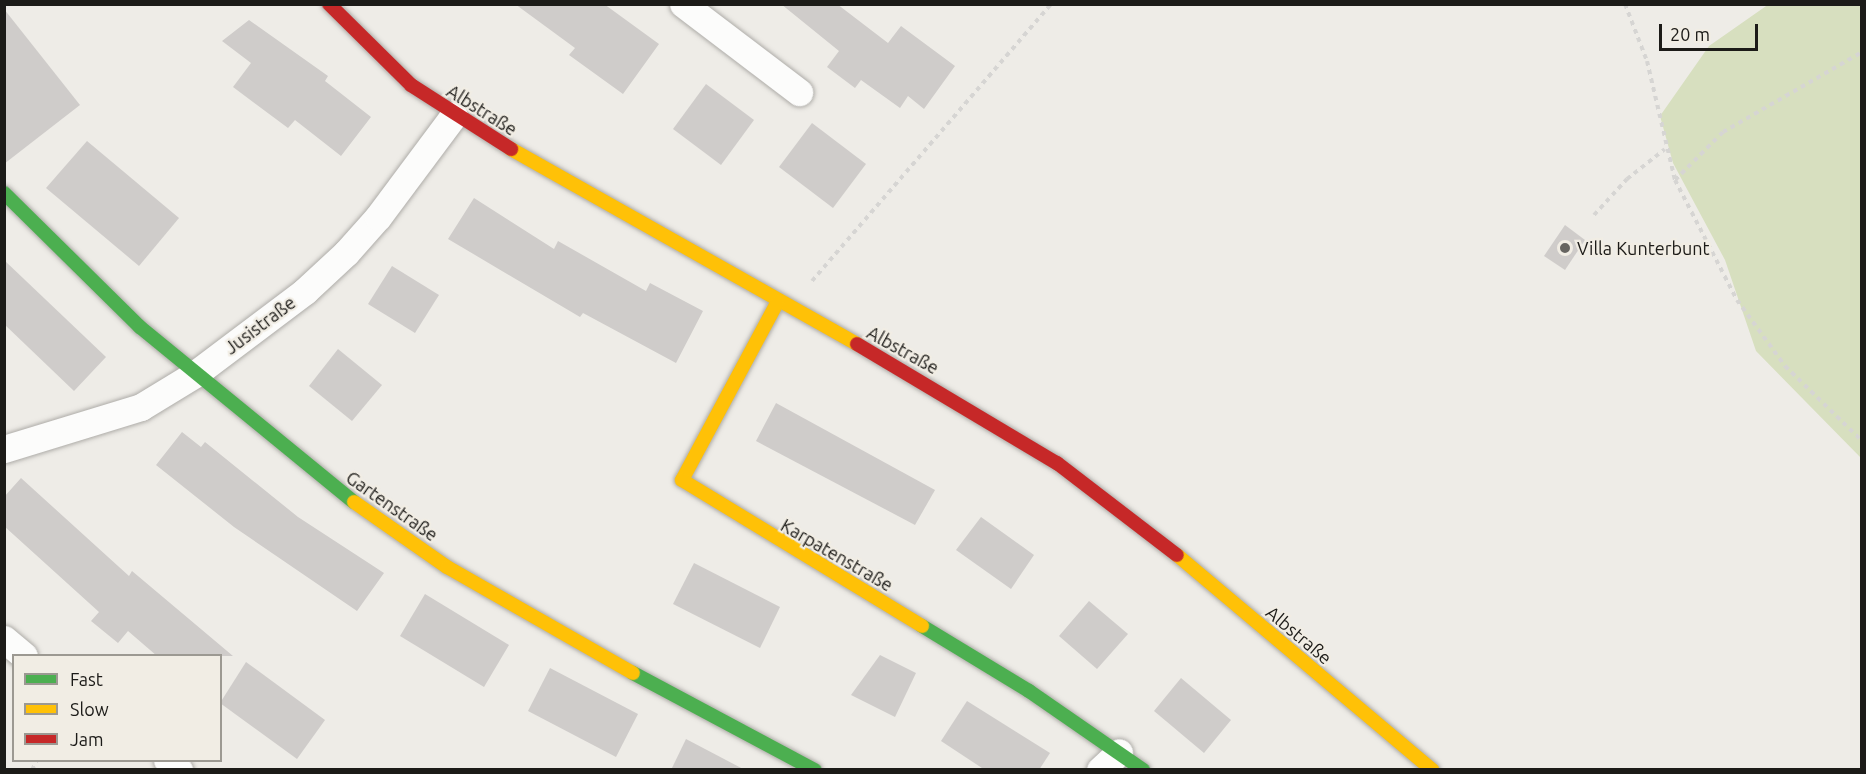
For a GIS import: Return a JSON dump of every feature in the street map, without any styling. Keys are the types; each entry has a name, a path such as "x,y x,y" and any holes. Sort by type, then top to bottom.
{"street":[{"name":"Albstraße","path":"329,4 411,85 454,115 777,303 877,355 1057,463 1144,528 1432,770"},
{"path":"683,4 800,92"},
{"name":"Jusistraße","path":"4,449 141,407 195,374 305,291 346,253 385,209 454,115"},
{"name":"Gartenstraße","path":"4,193 83,275 195,374 308,468 447,567 585,647 815,770"},
{"name":"Karpatenstraße","path":"777,303 682,480 1003,674 1109,761 1143,770"},
{"path":"4,639 22,654"}],"path":[{"path":"794,312 833,254 1051,4"},
{"path":"1625,4 1647,61 1665,149 1675,180 1737,300 1785,366 1862,441"},
{"path":"1675,180 1723,132 1862,52"},
{"path":"1594,215 1627,178 1665,149"}],"green space":[{"path":"1769,4 1861,5 1861,458 1756,351 1725,260 1673,163 1660,116 1709,46"}],"building":[{"path":"515,4 604,4 659,44 623,94 569,55 575,48"},
{"path":"781,4 837,4 888,43 901,26 955,66 924,109 908,96 900,108 861,80 855,88 827,67 839,51"},
{"path":"4,9 80,105 4,164"},
{"path":"249,20 328,76 325,81 371,117 341,156 295,120 288,128 233,87 251,63 222,41"},
{"path":"706,84 754,120 721,165 673,129"},
{"path":"812,123 866,164 833,208 779,167"},
{"path":"87,141 179,218 139,266 46,188"},
{"path":"474,198 554,249 558,241 646,291 650,283 703,311 676,363 583,313 580,317 448,239"},
{"name":"Villa Kunterbunt","path":"1565,225 1585,240 1565,270 1544,256"},
{"path":"4,260 106,357 74,391 4,324"},
{"path":"392,266 439,295 415,333 368,304"},
{"path":"338,349 382,385 352,421 309,386"},
{"path":"776,403 935,490 915,525 756,441"},
{"path":"182,432 201,447 205,442 298,517 384,573 357,611 234,527 156,465"},
{"path":"21,478 129,576 132,571 233,656 155,654 128,631 118,643 91,621 99,612 4,526 4,497"},
{"path":"981,517 1034,555 1011,589 956,550"},
{"path":"694,563 780,607 760,648 673,604"},
{"path":"425,594 509,645 484,687 400,636"},
{"path":"1089,601 1128,634 1097,669 1059,636"},
{"path":"880,655 916,673 895,717 851,695"},
{"path":"246,662 325,720 297,759 222,704 222,700"},
{"path":"550,668 638,714 616,757 528,711"},
{"path":"1181,678 1231,720 1204,753 1154,711"},
{"path":"967,701 1050,753 1039,770 985,770 941,741"},
{"path":"686,739 745,770 671,770"}],"traffic: fast":[{"path":"4,193 140,327 354,502"},
{"path":"922,626 1029,691 1143,770"},
{"path":"633,673 815,770"}],"traffic: slow":[{"path":"511,149 857,344"},
{"path":"777,303 682,480 922,626"},
{"path":"354,502 447,567 633,673"},
{"path":"1177,555 1432,770"}],"traffic: jam":[{"path":"329,4 411,85 511,149"},
{"path":"857,344 1057,463 1177,555"}],"place":[{"name":"Villa Kunterbunt","path":"1565,248"}]}
